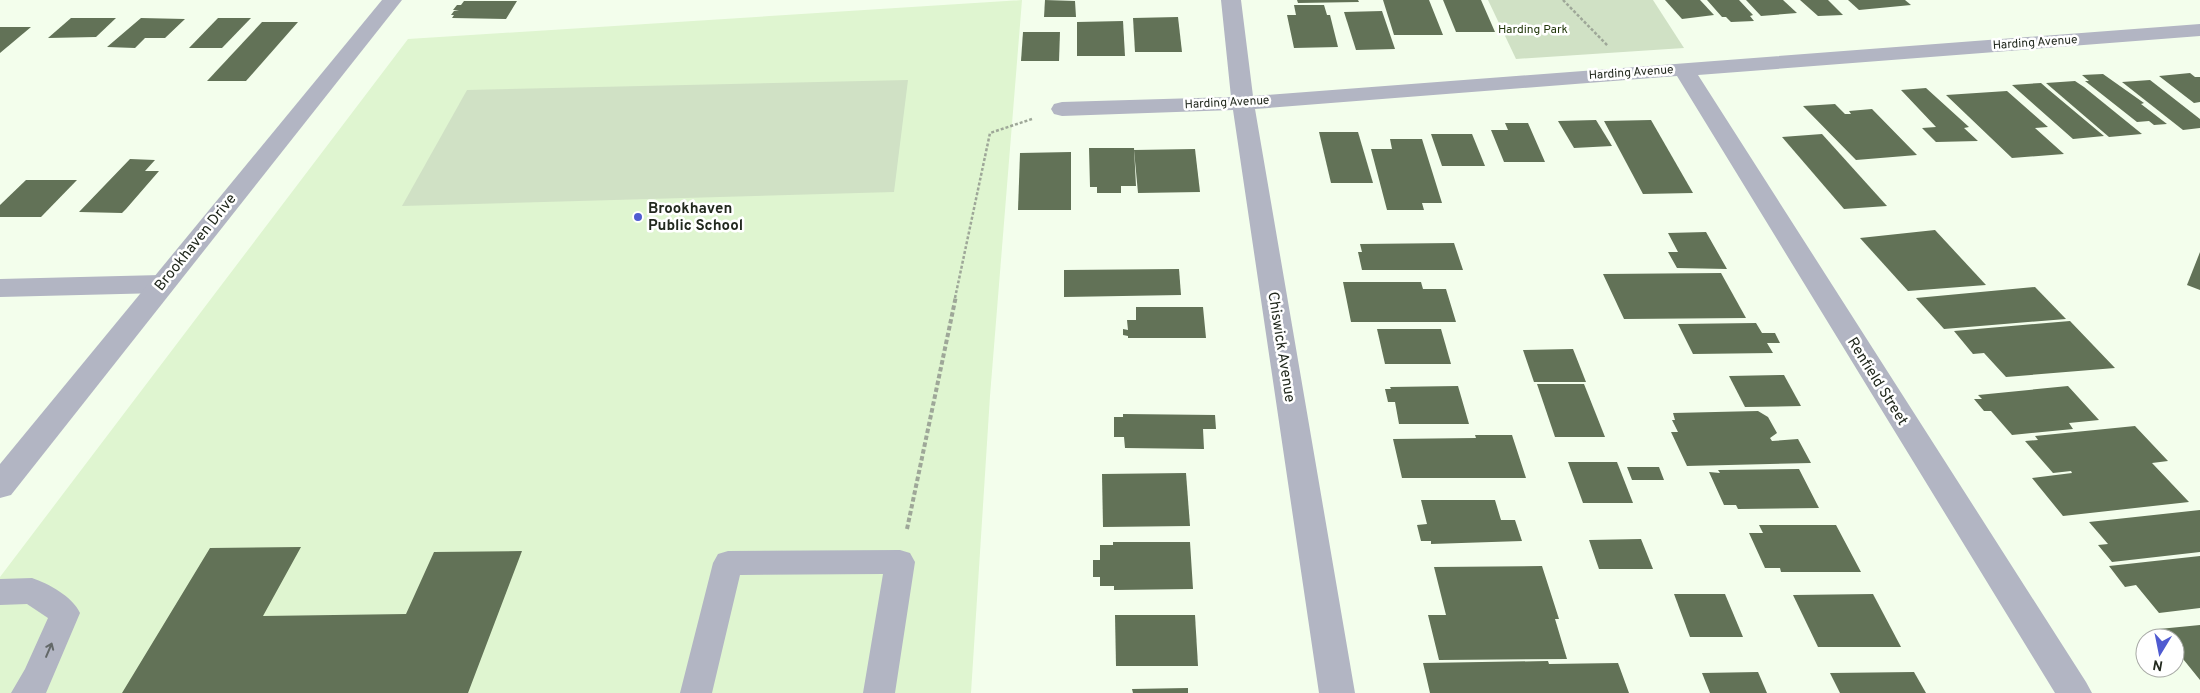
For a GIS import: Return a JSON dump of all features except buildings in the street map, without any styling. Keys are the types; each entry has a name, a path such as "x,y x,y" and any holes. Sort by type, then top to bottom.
{"street":[{"name":"Brookhaven Drive","path":"0,486 161,284 392,0"},
{"name":"Chiswick Avenue","path":"1231,0 1243,103 1337,693"},
{"name":"Harding Avenue","path":"1062,109 1243,103 2200,30"},
{"name":"Renfield Street","path":"1683,68 2074,693"},
{"path":"0,288 161,284"}],"lane":[{"path":"696,693 728,563 900,562 879,693"},
{"path":"0,592 32,591 65,612 37,679 27,693"}],"path":[{"path":"1564,0 1612,50"},
{"path":"900,562 990,133 1062,109"}],"shaded area":[{"name":"Brookhaven Public School","path":"1022,0 990,396 971,693 0,693 0,577 408,39"}],"green space":[{"name":"Harding Park","path":"1488,0 1653,0 1684,48 1516,59"},
{"path":"908,80 894,192 402,206 467,90"}],"place":[{"name":"Brookhaven Public School","path":"638,217"}]}
